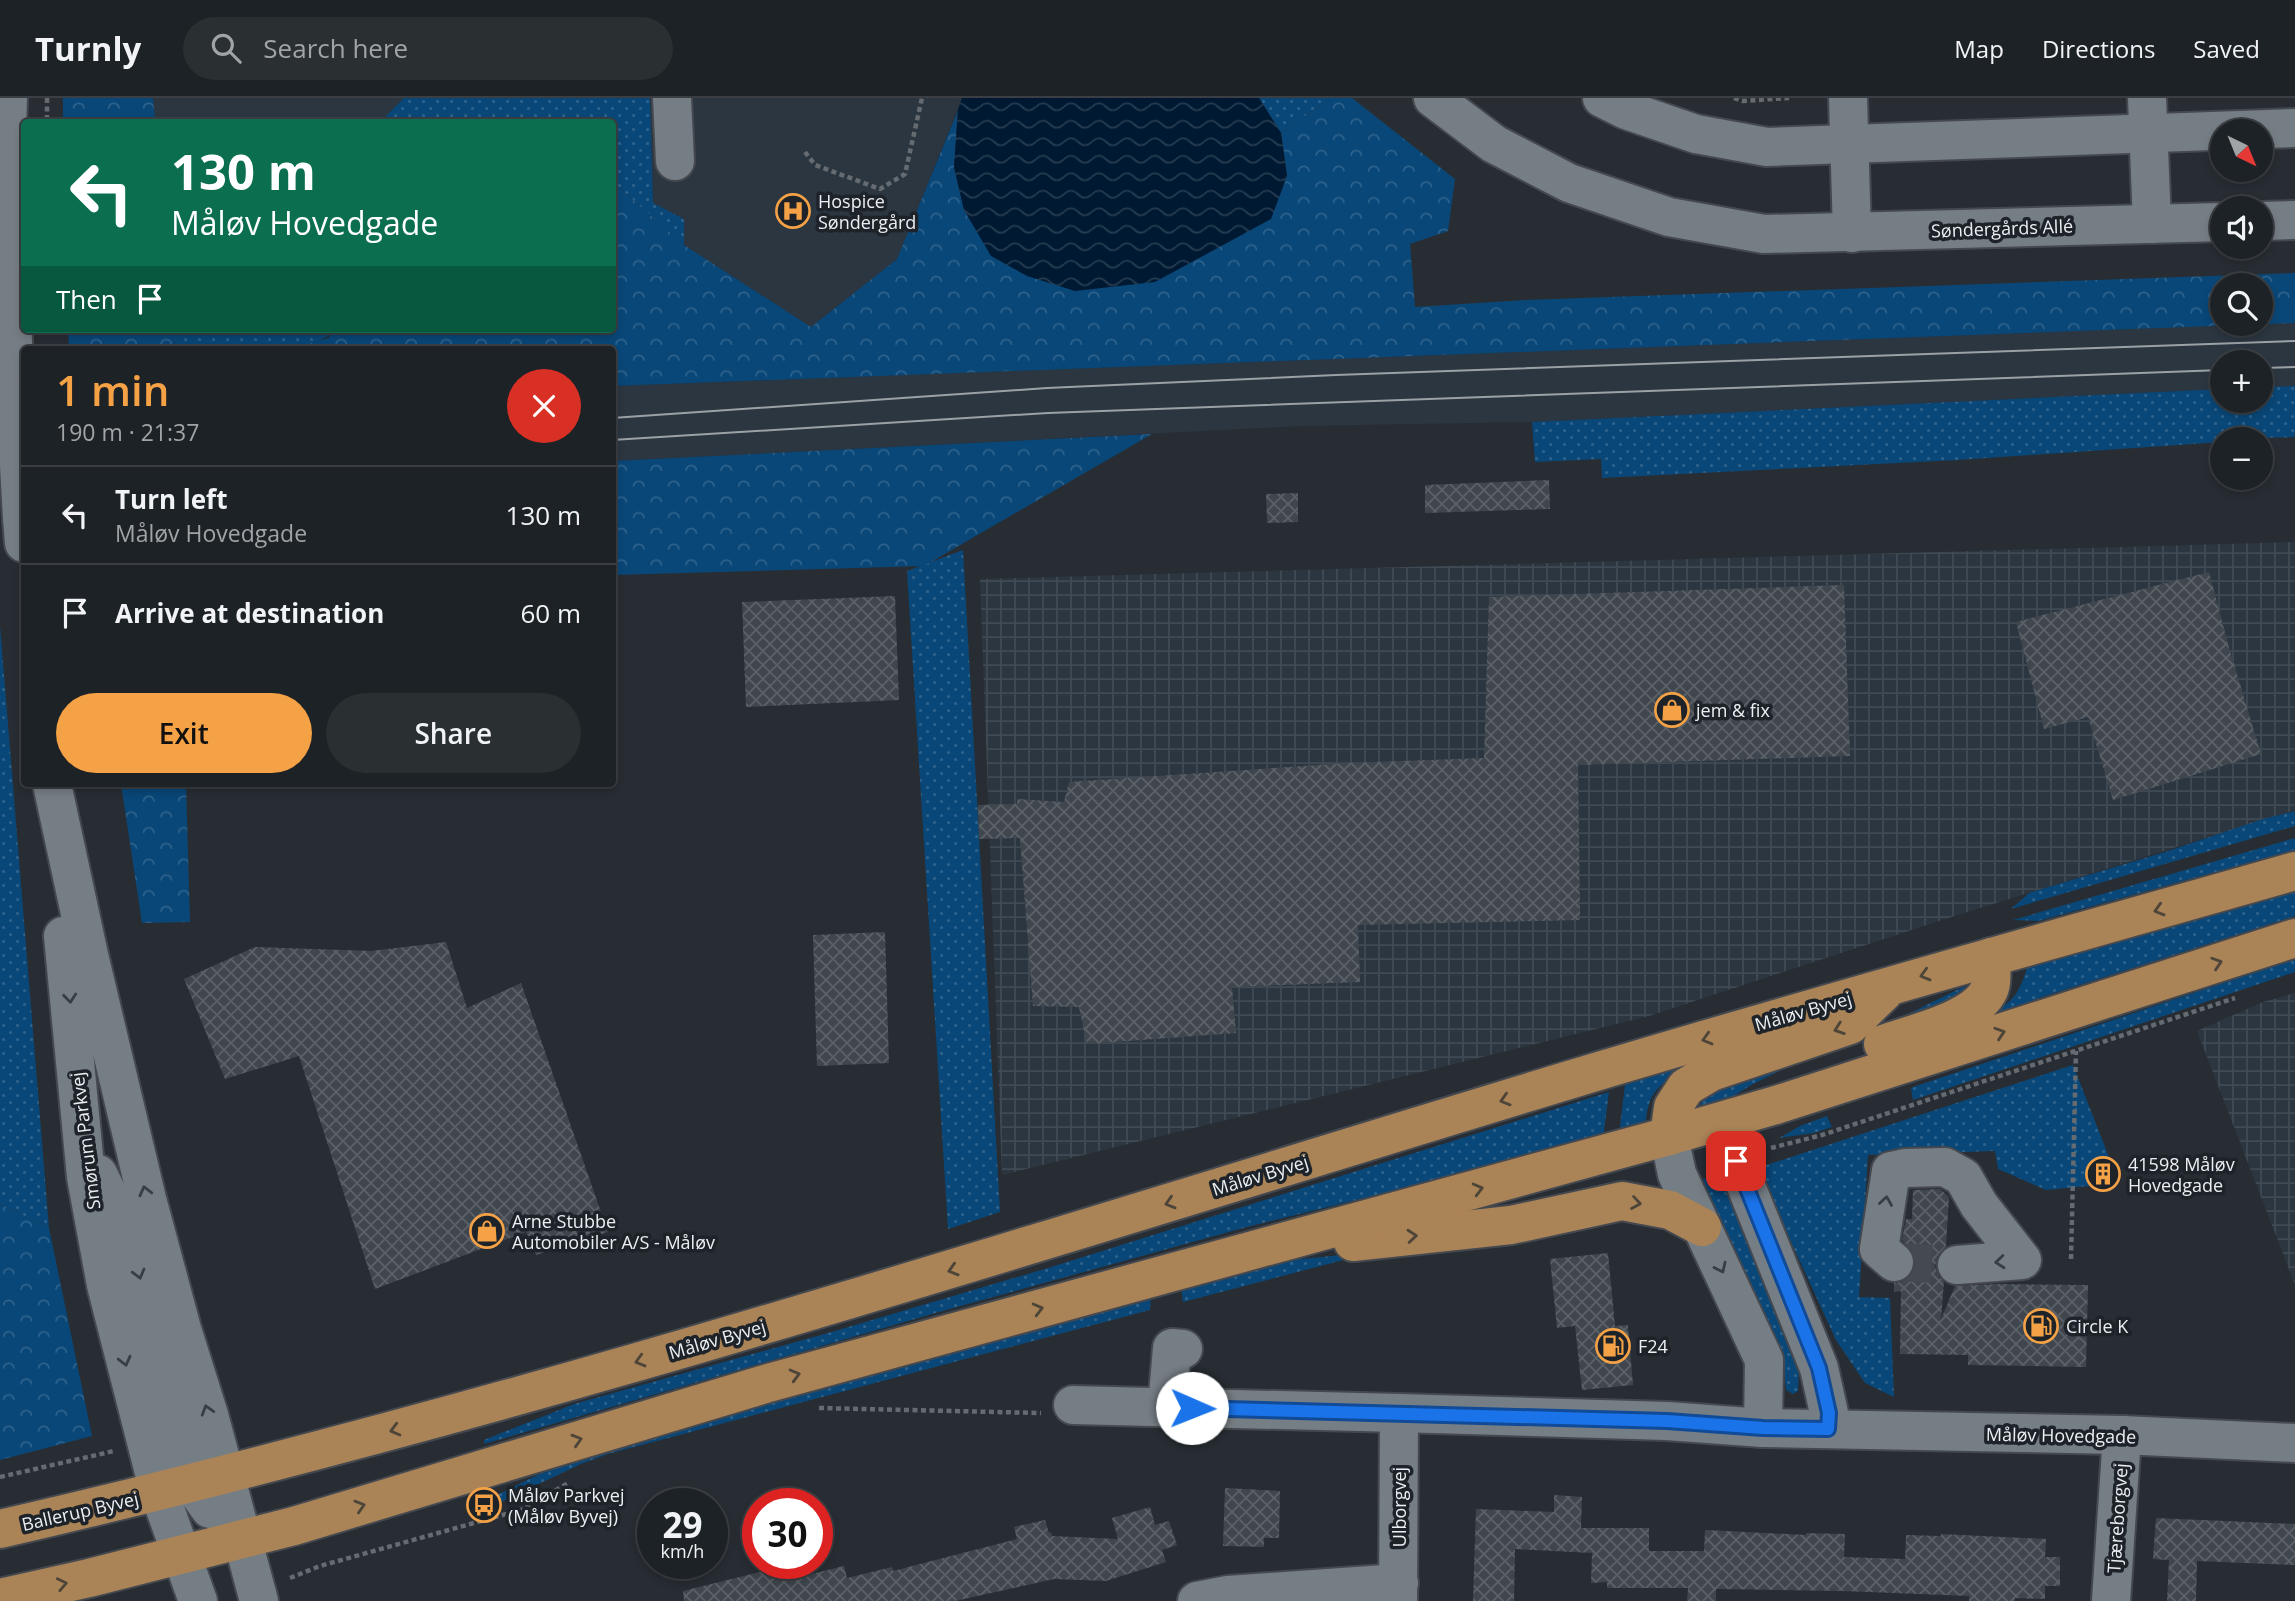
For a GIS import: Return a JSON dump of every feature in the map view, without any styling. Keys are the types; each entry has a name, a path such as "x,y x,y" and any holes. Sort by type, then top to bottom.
{"main road":[{"name":"Måløv Byvej","path":"192,1483 513,1399 928,1278 1570,1080 1890,985 2295,871"},
{"path":"0,1598 307,1522 765,1384 1733,1118 2295,938"},
{"path":"1776,1105 1831,1062 1963,1015 1980,1002 1991,988 1991,957"},
{"path":"1669,1136 1673,1107 1686,1087 1711,1072 1850,1025 1890,985"},
{"path":"1247,1252 1511,1225 1622,1200 1670,1210 1702,1227"},
{"name":"Ballerup Byvej","path":"0,1529 192,1483"}],"street":[{"path":"8,98 6,157 21,497"},
{"path":"672,98 675,161"},
{"name":"Søndergårds Allé","path":"1433,98 1494,144 1569,183 1669,217 1764,234 2210,222"},
{"path":"1602,98 1626,110 1707,136 1767,147 1850,144 2148,116 2295,128"},
{"path":"1848,98 1852,233"},
{"path":"2148,116 2152,224"},
{"path":"2273,220 2295,220"},
{"name":"Smørum Parkvej","path":"50,787 86,1177 106,1286 192,1483"},
{"name":"Smørum Parkvej","path":"51,787 117,1077 182,1329 209,1415 192,1483"},
{"path":"1733,1118 1736,1161 1819,1368 1829,1413 1828,1429"},
{"path":"1669,1136 1676,1174 1764,1360 1763,1428"},
{"path":"1894,1262 1879,1249 1891,1171 1945,1167 1963,1177 1979,1205 2022,1260 1957,1265"},
{"path":"1167,1407 1172,1348 1183,1349"},
{"name":"Måløv Hovedgade","path":"1073,1405 1667,1421 1763,1428 2122,1435 2295,1443"},
{"name":"Ulborgvej","path":"1398,1592 1399,1413"},
{"name":"Tjæreborgvej","path":"2112,1601 2122,1435"},
{"path":"192,1483 241,1540 259,1601"},
{"path":"192,1483 181,1555 198,1601"},
{"path":"1197,1601 1228,1595 1398,1592"}],"path":[{"path":"47,98 47,119"},
{"path":"805,152 815,164 880,189 905,174 922,98"},
{"path":"1734,98 1789,98"},
{"path":"2071,1259 2076,1051"},
{"path":"811,1408 1055,1413 1073,1405"},
{"path":"98,1454 0,1477 12,1475 118,1450"},
{"path":"290,1578 320,1566 523,1509 569,1483"}],"shaded area":[{"path":"153,98 404,98 383,119 155,119"},
{"name":"Hospice Søndergård","path":"650,98 962,98 897,259 811,327 684,245 684,219 653,203"},
{"path":"2295,323 2295,386 2273,387 2273,350 2210,350 2210,390 1532,422 1304,426 616,461 616,386 2210,326 2210,336 2273,336 2273,324"},
{"path":"2295,542 2295,810 1942,920 1649,1016 1002,1175 980,579"},
{"path":"2295,993 2295,1285 2197,1031 2263,1002"}],"green space":[{"path":"63,98 153,98 155,119 63,119"},
{"path":"404,98 650,98 653,203 684,219 684,245 616,185 616,119 383,119"},
{"path":"1259,98 1330,98 1281,133"},
{"path":"1330,98 1352,98 1455,179 1448,231 1410,244 1415,307 1526,300 2210,276 2210,326 616,386 616,346 302,346 328,338 333,333 616,333 616,185 684,245 811,327 897,259 958,110 954,167 964,210 1287,176 1281,133"},
{"path":"2295,273 2295,323 2273,324 2273,274"},
{"path":"68,333 179,333 174,346 69,346"},
{"path":"179,333 331,333 323,339 300,346 174,346"},
{"path":"2295,386 2295,437 2273,438 2273,427 2210,427 2210,443 1957,460 1602,478 1601,459 1535,462 1532,422 2210,390 2210,413 2273,413 2273,387"},
{"path":"1152,434 924,566 616,575 616,461"},
{"path":"963,550 1000,1212 948,1229 907,571"},
{"path":"0,626 49,1228 0,1204"},
{"path":"121,787 186,787 190,922 142,923"},
{"path":"2295,811 2295,826 2011,909 2029,893"},
{"path":"2295,838 2295,850 2038,921 2013,920"},
{"path":"2295,892 2295,916 2042,997 1993,1016 1993,1012 2016,994 2027,968"},
{"path":"2295,959 2295,972 1913,1100 1913,1087"},
{"path":"1963,987 1972,989 1884,1034 1792,1065 1722,1103 1699,1108 1706,1092 1900,1018"},
{"path":"1698,1062 1700,1064 1668,1080 1654,1093 1647,1113 1646,1127 1619,1135 1625,1084"},
{"path":"2073,1065 2109,1157 2094,1164 2099,1185 2046,1190 1998,1169 1995,1151 1868,1155 1859,1297 1890,1298 1894,1397 1865,1383 1836,1340 1757,1168"},
{"path":"1609,1092 1603,1139 1247,1227 939,1312 484,1444 484,1440 574,1404 1048,1268"},
{"path":"1827,1116 1832,1127 1814,1133 1779,1138 1800,1126"},
{"path":"1725,1169 1799,1367 1798,1391 1793,1394 1786,1390 1779,1349 1702,1180"},
{"path":"0,1204 49,1228 92,1436 0,1460"},
{"path":"1353,1254 1351,1258 1183,1302 1181,1288 1291,1260"},
{"path":"1151,1296 1150,1310 608,1454 492,1506 491,1498 570,1459 745,1407"}],"water":[{"path":"962,98 1259,98 1281,133 1287,176 1271,219 1155,282 1075,291 1027,276 991,256 964,210 954,167 958,110"}],"building":[{"path":"1549,480 1550,509 1425,513 1425,485"},
{"path":"1298,493 1298,522 1267,523 1266,494"},
{"path":"2209,572 2261,754 2113,800 2088,717 2044,729 2016,622"},
{"path":"1844,585 1850,756 1578,765 1580,920 1358,925 1360,982 1232,987 1236,1033 1087,1044 1079,1007 1033,1006 1020,838 979,839 978,805 1017,804 1017,799 1064,802 1069,782 1348,763 1484,758 1489,597"},
{"path":"895,596 899,700 746,707 742,602"},
{"path":"885,932 889,1063 817,1066 813,935"},
{"path":"446,942 467,1008 521,983 608,1232 536,1255 526,1232 375,1289 299,1056 225,1079 184,979 255,947 371,951"},
{"path":"1940,1189 1949,1197 1946,1246 1938,1255 1935,1266 1939,1277 1944,1281 1941,1319 1955,1286 2088,1285 2086,1367 1968,1365 1968,1355 1900,1354 1901,1291 1894,1292 1894,1283 1910,1277 1916,1265 1914,1254 1902,1240 1906,1219 1912,1219 1913,1190"},
{"path":"1608,1253 1615,1326 1628,1325 1633,1385 1582,1390 1575,1326 1557,1328 1550,1259"},
{"path":"1225,1488 1280,1491 1279,1538 1264,1538 1264,1547 1223,1546"},
{"path":"1554,1495 1582,1497 1581,1528 1649,1528 1649,1551 1704,1551 1705,1530 1806,1535 1845,1534 1844,1557 1905,1559 1906,1535 2046,1539 2045,1557 2060,1557 2060,1586 2045,1586 2045,1599 2015,1598 2015,1601 1969,1601 1969,1596 1716,1589 1716,1601 1687,1601 1688,1588 1607,1588 1607,1582 1591,1583 1592,1553 1515,1549 1514,1601 1473,1601 1476,1509 1554,1512"},
{"path":"1150,1507 1155,1525 1169,1521 1177,1545 1162,1550 1166,1562 1106,1581 1054,1579 955,1601 684,1601 683,1591 742,1576 742,1579 833,1579 833,1569 844,1566 847,1578 892,1567 893,1571 1017,1539 1014,1527 1045,1520 1052,1536 1118,1539 1112,1518"},
{"path":"2156,1518 2295,1524 2295,1565 2197,1561 2196,1601 2167,1601 2169,1560 2153,1559"}],"tunnel":[{"path":"1894,1262 1957,1265"}],"tram line":[{"path":"616,418 1047,388 1336,375 2295,341"},
{"path":"2273,368 2295,367"},
{"path":"616,440 1048,413 2210,370"},
{"path":"0,452 21,451"},
{"path":"0,473 21,472"}],"place":[{"name":"Hospice Søndergård","path":"793,211"},
{"name":"jem & fix","path":"1672,710"},
{"name":"41598 Måløv Hovedgade","path":"2103,1174"},
{"name":"Arne Stubbe Automobiler A/S - Måløv","path":"487,1231"},
{"name":"Circle K","path":"2041,1326"},
{"name":"F24","path":"1613,1346"},
{"name":"Måløv Parkvej (Måløv Byvej)","path":"484,1505"}],"route":[{"path":"1192,1408 1667,1421 1763,1428 1828,1429 1829,1413 1819,1368 1736,1161"}]}
